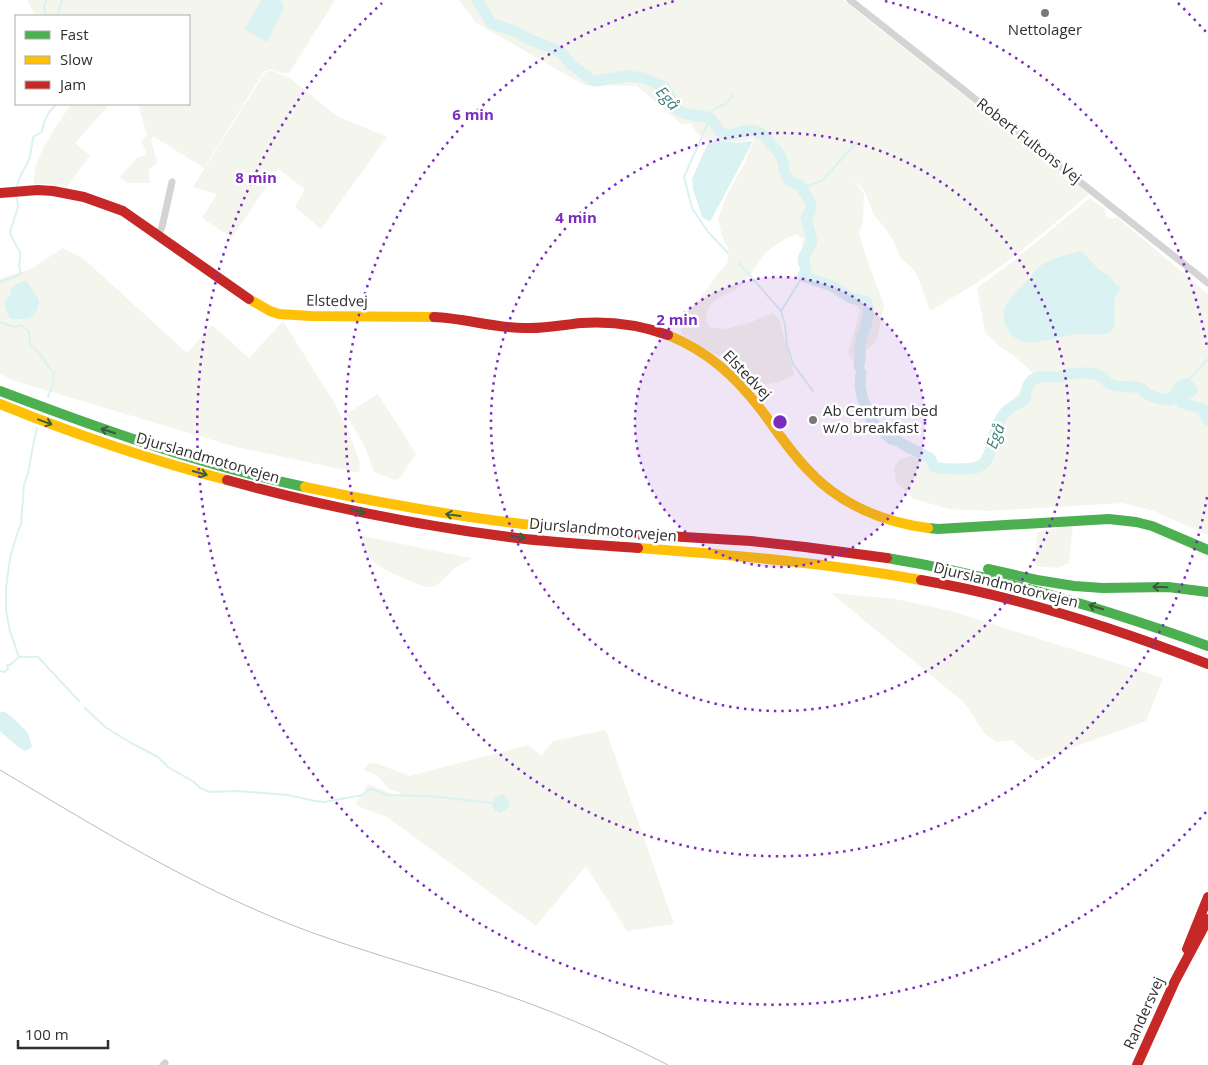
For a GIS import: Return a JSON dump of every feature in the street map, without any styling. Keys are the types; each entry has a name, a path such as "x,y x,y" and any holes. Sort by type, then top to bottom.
{"main road":[{"name":"Elstedvej","path":"0,192 43,190 63,192 107,204 123,211 245,297 270,312 279,314 448,318 516,328 601,322 643,327 666,334 691,345 730,374 818,480 855,506 896,523 938,529 958,529 1096,519 1123,520 1152,526 1208,550"},
{"name":"Djurslandmotorvejen","path":"0,391 100,429 186,456 278,481 372,501 435,513 580,531 728,539 844,551 899,559 983,576 1028,588 1099,608 1161,628 1208,646"},
{"name":"Djurslandmotorvejen","path":"0,404 95,440 166,463 220,479 370,514 520,538 763,558 832,565 895,575 973,590 1051,610 1105,626 1181,653 1208,665"},
{"path":"728,539 844,545 919,556 1085,587 1188,588 1208,592"},
{"name":"Randersvej","path":"1179,973 1187,947 1208,897"},
{"name":"Randersvej","path":"1137,1065 1179,973 1208,919"}],"street":[{"name":"Robert Fultons Vej","path":"850,0 1208,283"},
{"path":"158,235 162,227 172,182"}],"shaded area":[{"path":"27,0 335,0 290,72 282,73 270,69 263,73 204,168 153,136 151,140 157,163 149,170 150,183 127,183 120,177 138,157 144,156 147,152 141,142 147,135 138,105 190,105 190,15 34,15"},
{"path":"459,0 843,0 1089,194 1005,263 930,311 916,273 901,259 893,240 874,215 865,192 851,176 864,194 863,222 859,232 884,305 877,340 854,362 848,354 860,311 852,302 802,271 800,256 803,239 796,234 769,250 744,282 715,301 706,313 709,327 724,329 747,324 772,313 779,318 794,374 772,384 765,384 740,367 681,333 682,319 727,264 729,250 722,236 718,219 727,195 745,162 754,139 726,144 714,143 698,134 691,123 682,125 637,86 584,85 476,23"},
{"path":"268,71 274,71 291,79 335,115 387,137 321,229 295,207 305,189 278,169 232,238 202,218 217,194 193,187 264,74"},
{"path":"70,105 109,105 75,143 90,156 66,188 49,184 34,184 37,163 53,131"},
{"path":"1090,198 1105,209 1106,216 1112,219 1117,217 1208,294 1208,534 1154,511 1122,503 989,511 949,509 914,499 896,482 894,468 899,460 911,456 924,461 961,466 979,460 989,443 995,423 1034,374 1013,355 1000,347 985,332 977,288"},
{"path":"63,248 84,259 187,353 212,325 249,358 283,321 335,404 348,430 360,463 359,473 236,447 15,381 0,374 0,279 29,270"},
{"path":"378,394 416,454 400,478 395,480 374,472 365,447 346,414"},
{"path":"1073,525 1069,563 1057,568 1035,566 1037,532"},
{"path":"363,536 471,558 456,567 436,586 428,587 400,577 375,563 365,551"},
{"path":"831,593 896,599 951,611 1163,678 1146,721 1036,761 1014,742 1015,740 997,742 985,734 961,700"},
{"path":"606,730 674,924 627,931 586,866 536,926 387,817 355,805 368,784 395,795 401,793 389,789 377,775 366,771 364,769 369,763 378,764 409,776 529,745 541,756 553,741"}],"water":[{"path":"261,0 279,0 283,3 284,7 268,41 245,28"},
{"path":"716,140 736,143 751,141 752,143 710,222 702,217 693,189 692,179 708,143"},
{"path":"1079,251 1099,270 1110,276 1115,284 1121,287 1121,290 1115,296 1114,327 1111,331 1103,335 1079,334 1031,342 1019,340 1013,336 1007,329 1004,319 1004,313 1009,301 1043,264"},
{"path":"26,280 39,300 38,307 31,317 11,319 8,316 5,305 6,300 15,285"},
{"path":"0,712 5,712 12,717 28,733 32,747 25,751 0,731"},
{"path":"502,794 510,803 506,810 500,813 494,809 492,803 495,798"}],"waterway":[{"path":"46,0 44,6 46,15"},
{"path":"57,15 62,0"},
{"name":"Egå","path":"477,0 491,23 553,48 591,80 597,81 626,76 644,78 663,86 670,96 673,106 683,113 710,118 720,131 726,135 750,130 765,136 780,155 789,180 800,185 811,203 810,212 806,217 812,240 804,256 803,260 806,270 803,276 832,286 851,298 867,302 868,319 861,340 859,366"},
{"path":"705,117 716,108 726,104 733,95"},
{"path":"17,188 19,178 29,159 33,137 42,132 47,116 56,105"},
{"path":"707,125 684,177 692,208 708,232 728,253"},
{"path":"802,188 822,181 856,143"},
{"path":"0,282 21,274 19,266 20,252 10,232 18,207 17,196"},
{"path":"739,263 781,311 785,324 787,345 793,364 813,391"},
{"path":"781,311 803,276"},
{"path":"0,322 13,327 21,325 29,332 30,344 42,356 54,373 53,384 48,397"},
{"path":"1184,384 1208,359"},
{"name":"Egå","path":"861,373 862,397 872,422 891,439 930,458 934,467 940,468 970,469 983,464 987,460 1001,419 1007,410 1025,399 1029,383 1039,377 1058,377 1079,373 1094,374 1113,385 1140,388 1151,396 1169,400 1171,400 1181,385 1187,384 1192,390 1190,393 1182,394 1180,401 1203,409 1208,420"},
{"path":"0,671 4,672 8,669 7,665 10,665 19,657 7,616 6,588 10,558 21,524 24,485 37,428"},
{"path":"19,657 38,657 79,701"},
{"path":"85,708 105,727 158,757 168,767 194,782 200,788 210,792 237,791 288,795 324,802 363,795 369,789 386,795 430,796 492,803"}],"tram line":[{"path":"0,770 145,854 258,911 341,943 476,985 549,1011 597,1031 668,1065"}],"traffic: fast":[{"path":"0,391 75,419 189,457 305,487"},
{"path":"928,528 1109,519 1152,526 1208,550"},
{"path":"887,558 969,574 1049,594 1208,646"},
{"path":"988,569 1074,586 1103,588 1168,587 1208,592"}],"traffic: slow":[{"path":"249,299 279,314 434,317"},
{"path":"668,335 709,357 731,376 752,398 802,464 834,493 863,510 879,516 928,528"},
{"path":"0,404 112,446 227,480"},
{"path":"305,487 452,514 526,525 600,532"},
{"path":"638,548 780,560 921,580"}],"traffic: jam":[{"path":"0,193 38,190 53,191 84,197 123,211 249,299"},
{"path":"434,317 524,328 581,323 614,323 636,326 668,335"},
{"path":"227,480 335,507 444,528 532,540 638,548"},
{"path":"600,532 751,541 887,558"},
{"path":"921,580 995,595 1067,615 1138,638 1208,664"},
{"path":"1187,949 1208,897"},
{"path":"1137,1065 1175,981 1208,919"}],"place":[{"name":"Nettolager","path":"1045,13"},
{"name":"Ab Centrum bed w/o breakfast","path":"813,420"}]}
